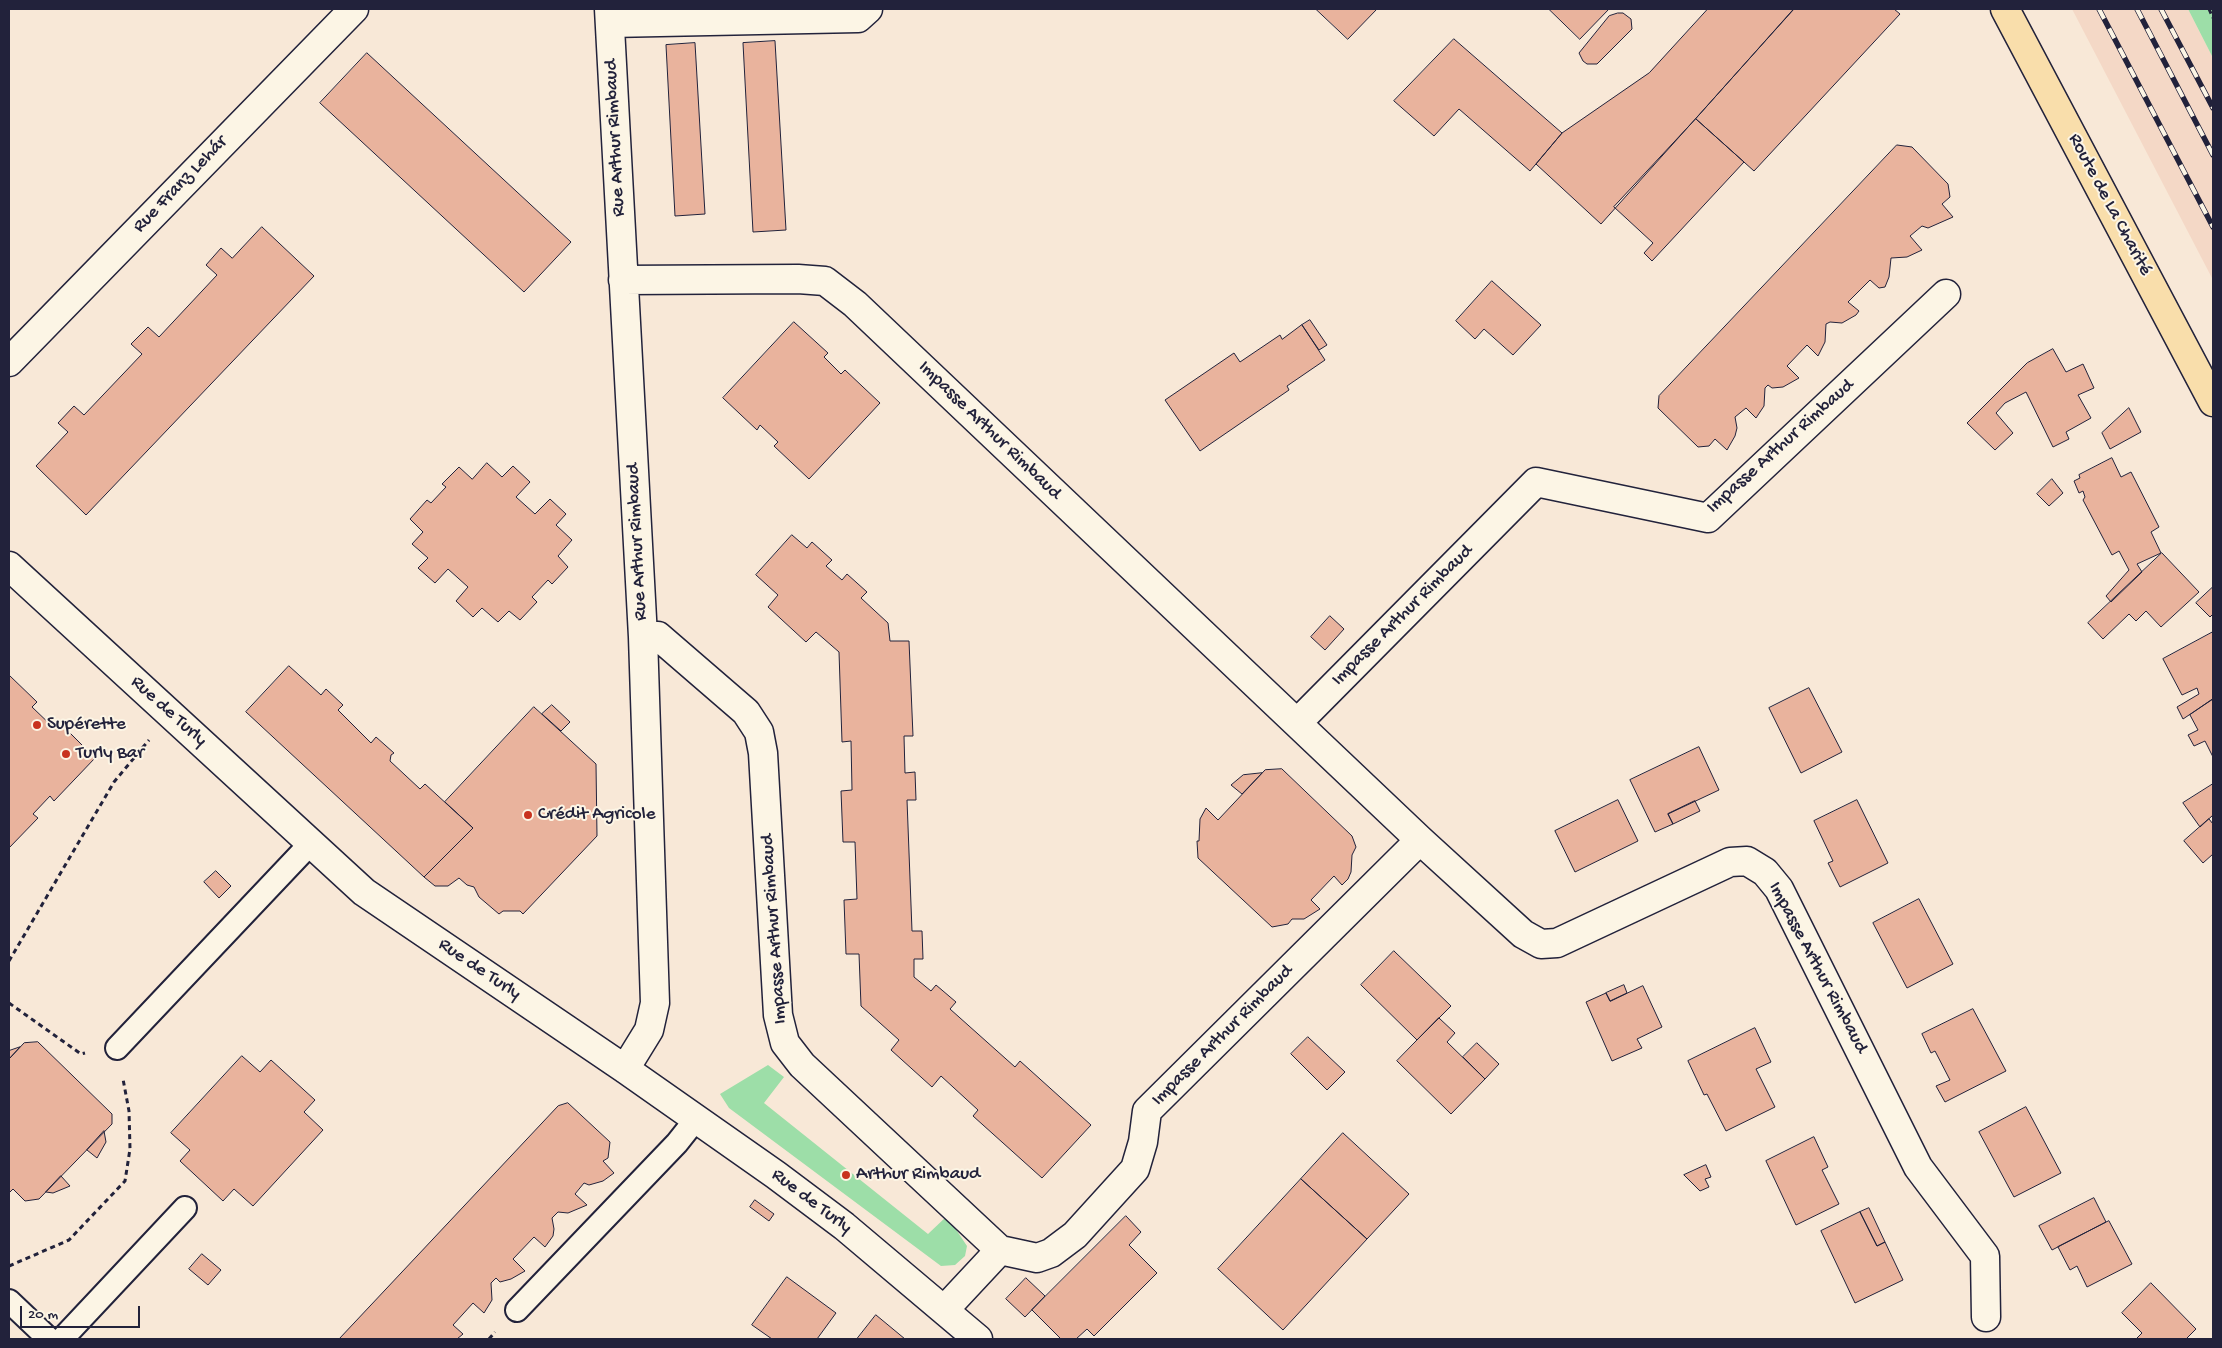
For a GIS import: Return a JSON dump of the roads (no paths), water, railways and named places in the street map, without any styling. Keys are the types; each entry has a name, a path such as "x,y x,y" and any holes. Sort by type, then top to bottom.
{"main road":[{"name":"Route de La Charité","path":"2004,9 2213,402"}],"street":[{"name":"Rue Franz Lehár","path":"9,362 354,9"},
{"path":"609,16 858,18 868,9"},
{"name":"Rue Arthur Rimbaud","path":"609,16 643,637 655,1003 649,1030 625,1069"},
{"name":"Impasse Arthur Rimbaud","path":"623,280 798,279 825,281 855,304 1420,840 1523,934 1541,944 1557,943 1730,862 1747,861 1765,872 1779,889 1918,1167 1985,1256 1986,1317"},
{"name":"Impasse Arthur Rimbaud","path":"1297,723 1536,482 1708,518 1946,294"},
{"name":"Rue de Turly","path":"9,566 364,892 776,1174 844,1226 978,1339"},
{"name":"Impasse Arthur Rimbaud","path":"643,637 658,636 746,712 759,732 763,753 778,1015 785,1043 802,1065 1000,1250 1038,1258 1051,1253 1075,1235 1134,1170 1143,1142 1147,1111 1420,840"},
{"path":"945,1310 1000,1250"}],"lane":[{"path":"117,1048 311,843"},
{"path":"517,1310 678,1143 696,1119"},
{"path":"62,1339 184,1208"},
{"path":"9,1301 49,1339"}],"railway":[{"path":"2099,9 2213,227"},
{"path":"2137,9 2213,155"},
{"path":"2161,9 2213,108"}],"place":[{"name":"Supérette","path":"37,725"},
{"name":"Turly Bar","path":"66,754"},
{"name":"Crédit Agricole","path":"528,815"},
{"name":"Arthur Rimbaud","path":"846,1175"}]}
